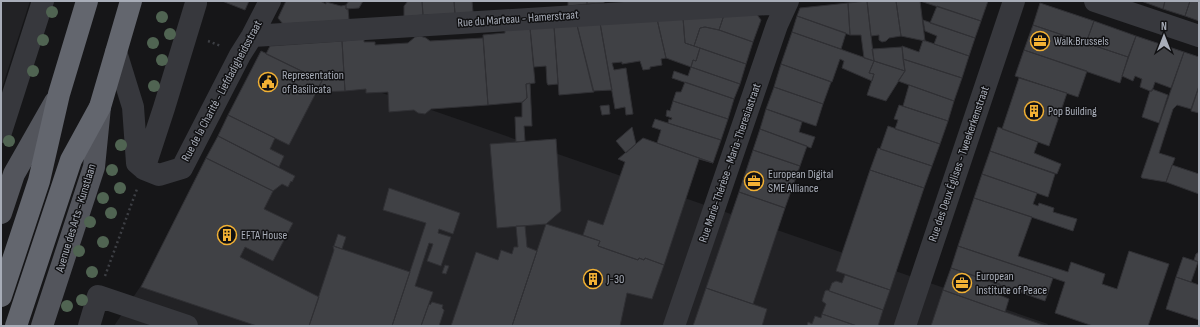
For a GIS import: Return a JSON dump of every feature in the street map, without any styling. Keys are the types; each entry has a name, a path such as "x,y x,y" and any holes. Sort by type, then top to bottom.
{"highway":[{"path":"1,296 39,181 59,94 87,1"},
{"path":"16,326 71,160 100,107 131,1"}],"main road":[{"path":"1,213 14,174 59,94"},
{"name":"Avenue des Arts - Kunstlaan","path":"42,326 94,167 100,107"}],"street":[{"path":"1,132 43,1"},
{"name":"Rue de la Charité - Liefdadigheidsstraat","path":"144,169 159,174 182,168 240,55 252,36 270,1"},
{"name":"Rue du Marteau - Hamerstraat","path":"252,36 769,4 784,1"},
{"name":"Rue Marie-Thérèse - Maria-Theresiastraat","path":"674,326 777,25 788,1"},
{"name":"Rue des Deux Églises - Tweekerkenstraat","path":"905,326 1014,1"},
{"path":"1095,1 1199,36"},
{"path":"116,52 133,107 137,163 144,169 196,3"},
{"path":"89,326 98,296 187,326"}],"path":[{"path":"208,41 225,48"},
{"path":"98,296 144,169"}],"shaded area":[{"path":"1,1 30,1 1,91"},
{"path":"261,51 1048,324 1047,326 114,326 146,278"}],"building":[{"path":"222,1 249,1 245,10"},
{"path":"286,1 320,1 326,4 326,2 341,6 346,5 349,20 283,24 278,18"},
{"path":"349,1 363,1 359,8 346,9 346,5"},
{"path":"408,1 422,1 423,15 404,17 404,6"},
{"path":"422,1 454,1 455,14 423,15"},
{"path":"454,1 472,1 473,12 455,14"},
{"path":"568,1 587,1 587,4 568,6"},
{"path":"587,1 604,1 604,3 587,4"},
{"path":"867,1 874,61 864,58 861,35 850,35 848,3"},
{"path":"867,1 896,1 901,36 889,38 882,42 879,40 879,35 871,36"},
{"path":"896,1 920,1 925,41 901,36"},
{"path":"920,1 988,1 981,21"},
{"path":"1141,1 1165,1 1163,9"},
{"path":"1165,1 1190,1 1185,16 1163,9"},
{"path":"1190,1 1199,1 1199,21 1185,16"},
{"path":"848,3 850,35 797,16 800,8"},
{"path":"1040,3 1094,21 1086,43 1033,25"},
{"path":"937,6 981,21 975,38 930,23"},
{"path":"755,12 761,20 753,42 719,30 724,15"},
{"path":"724,15 719,30 705,27 700,28 694,46 685,43 683,18"},
{"path":"797,16 846,33 841,49 792,32"},
{"path":"683,18 685,43 700,48 696,61 693,60 691,67 666,58 657,19"},
{"path":"657,19 666,58 661,59 662,65 643,70 640,61 622,64 622,62 612,63 614,70 626,68 633,114 626,115 625,107 615,109 600,23"},
{"path":"923,20 975,38 969,56 934,44 937,36 925,31"},
{"path":"1094,21 1136,36 1128,57 1086,43"},
{"path":"600,23 612,90 593,91 577,25"},
{"path":"577,25 594,92 559,95 554,26"},
{"path":"1033,25 1128,57 1120,83 1024,50"},
{"path":"554,26 558,84 548,85 546,66 534,67 530,28"},
{"path":"705,27 719,30 753,42 746,64 694,46 700,28"},
{"path":"530,28 535,83 526,84 527,98 523,102 488,105 483,35 505,33 505,30"},
{"path":"792,32 874,61 869,73 874,74 872,81 842,68 844,61 840,59 832,82 781,64"},
{"path":"420,36 430,41 483,38 488,105 431,109 425,114 418,113 414,110 389,112 388,92 366,93 366,89 345,91 342,41 364,39 364,42 375,42 375,45 408,43 415,37"},
{"path":"1136,36 1184,52 1171,88 1155,82 1152,91 1150,91 1140,87 1142,79 1135,76 1133,81 1122,76"},
{"path":"923,40 969,56 962,78 903,59 902,46 919,52"},
{"path":"342,41 345,91 315,92 322,81 266,54 270,46"},
{"path":"902,47 905,71 874,61 872,49"},
{"path":"700,48 746,64 740,84 691,67 693,60 696,61"},
{"path":"1024,50 1087,71 1078,97 1015,76"},
{"path":"261,51 322,81 289,145 228,115"},
{"path":"1184,52 1199,57 1199,86 1191,109 1177,105 1173,109 1159,153 1175,158 1166,182 1142,178 1141,177"},
{"path":"903,59 962,78 954,101 898,81 905,71"},
{"path":"874,61 905,71 886,101 867,95 874,74 869,73"},
{"path":"781,64 831,82 823,104 774,87"},
{"path":"691,67 740,84 734,99 672,78 674,71 688,76"},
{"name":"Pop Building","path":"1019,78 1067,93 1049,146 1002,129"},
{"path":"685,82 734,99 728,119 673,101 676,92 681,92"},
{"path":"530,83 532,126 524,126 525,141 516,142 515,117 522,117 522,102 527,98 526,84"},
{"path":"909,85 954,101 948,121 903,106"},
{"path":"1199,86 1199,113 1191,111"},
{"path":"774,87 823,104 816,126 766,109"},
{"path":"1152,89 1168,95 1159,123 1142,117 1150,91 1152,91"},
{"path":"673,101 728,119 721,140 668,123 669,119 671,120 672,118 666,116 667,110 670,111"},
{"path":"609,105 610,114 602,115 600,106"},
{"path":"899,105 948,121 940,144 895,129 898,120 894,119"},
{"path":"766,109 802,122 799,132 815,137 811,148 760,129"},
{"path":"228,115 275,138 270,149 284,156 279,167 218,136"},
{"path":"655,119 721,140 713,163 657,143 661,130 652,127"},
{"path":"888,126 940,144 932,166 880,149"},
{"path":"632,127 636,144 626,153 616,141"},
{"path":"998,127 1038,142 1034,153 1061,164 1057,174 990,151"},
{"path":"760,129 807,146 800,166 753,150"},
{"path":"218,136 295,176 292,182 291,181 288,187 282,184 273,191 206,158"},
{"path":"643,138 713,163 699,159 664,265 645,258 644,260 639,258 638,260 598,246 600,241 583,235 588,220 603,225 625,162 618,159"},
{"path":"556,139 561,211 546,224 497,228 490,144"},
{"path":"878,148 932,166 924,188 870,170"},
{"path":"753,150 800,166 785,208 739,192"},
{"path":"990,151 1055,174 1048,197 982,174"},
{"name":"EFTA House","path":"206,158 273,191 264,209 293,223 273,261 245,247 240,257 319,297 309,326 257,326 141,287"},
{"path":"1172,165 1199,174 1199,194 1166,182"},
{"path":"870,170 924,188 890,290 836,271"},
{"path":"982,174 1037,193 1033,204 1038,206 1039,203 1054,208 1053,212 1077,219 1073,231 974,198"},
{"path":"389,188 460,213 453,234 439,229 438,233 451,237 441,266 427,261 433,244 429,243 415,286 433,292 421,326 392,326 426,223 383,210"},
{"path":"739,192 785,208 753,304 706,288"},
{"path":"974,198 1032,217 1018,256 1068,272 1071,262 1105,274 1102,284 1117,289 1129,251 1169,264 1148,326 1093,326 1055,313 1065,282 958,246"},
{"name":"J-30","path":"546,224 600,241 598,246 638,260 639,258 644,260 645,258 664,265 652,299 627,293 620,326 512,326"},
{"path":"516,226 525,226 527,247 537,251 512,326 451,326 476,252 498,260 501,250 512,254 514,247 518,247"},
{"path":"338,234 346,237 342,249 334,246"},
{"path":"333,246 410,272 392,326 309,326 334,250"},
{"path":"958,246 1053,278 1045,301 951,268"},
{"path":"1199,252 1199,262 1194,260 1196,254"},
{"path":"1183,257 1198,262 1191,282 1176,277"},
{"path":"445,265 449,266 446,274 442,273"},
{"path":"951,268 1000,284 997,294 1009,299 1005,312 943,290"},
{"path":"845,275 890,290 883,310 829,291 832,283 836,281 842,283"},
{"path":"1176,277 1199,285 1199,320 1166,309"},
{"path":"706,288 767,309 762,326 693,326"},
{"path":"827,290 883,310 878,326 857,326 822,314 826,304 822,301 825,291"},
{"path":"943,290 1005,312 1046,326 931,326"},
{"path":"432,302 443,305 442,308 444,311 439,326 421,326 429,304 430,305"},
{"path":"822,314 857,326 807,326 808,322 812,324 815,316 821,318"}],"place":[{"name":"Walk.Brussels","path":"1040,41"},
{"name":"Representation of Basilicata","path":"268,82"},
{"name":"Pop Building","path":"1034,111"},
{"name":"European Digital SME Alliance","path":"754,181"},
{"name":"EFTA House","path":"227,235"},
{"name":"J-30","path":"593,279"},
{"name":"European Institute of Peace","path":"962,283"}]}
